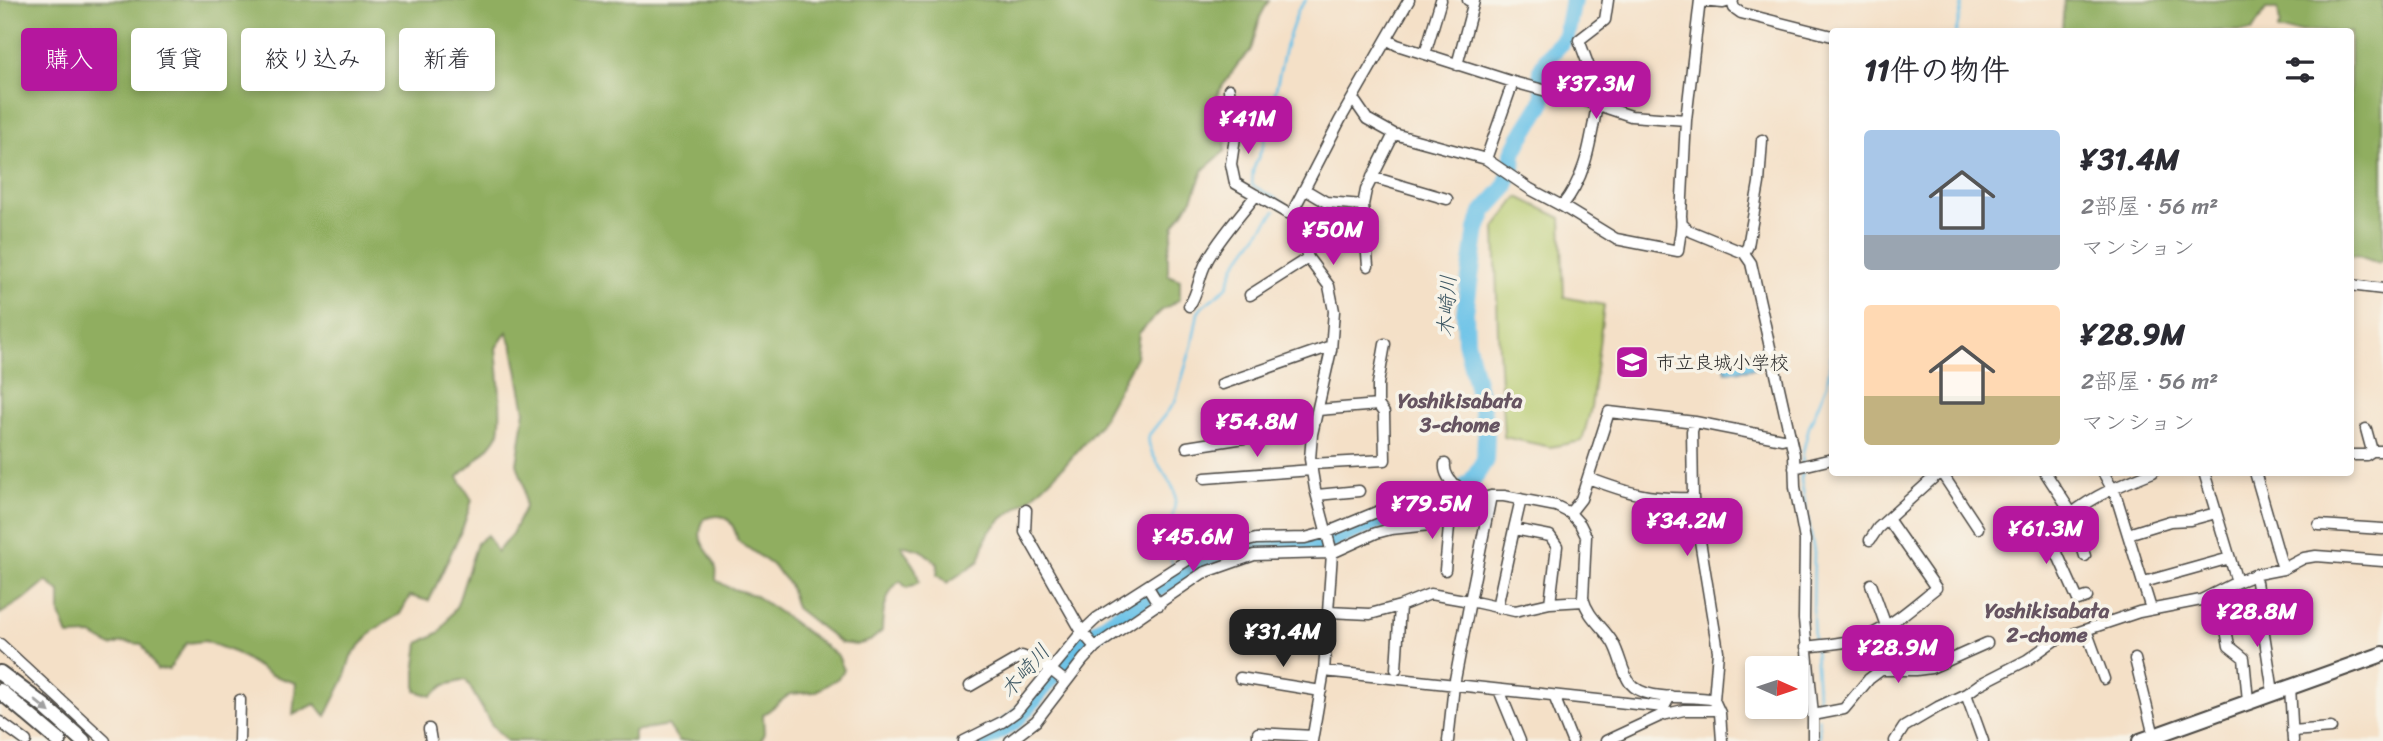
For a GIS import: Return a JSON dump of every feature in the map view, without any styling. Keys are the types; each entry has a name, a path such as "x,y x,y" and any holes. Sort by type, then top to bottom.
{"highway":[{"path":"2147,738 2383,654"},
{"path":"0,673 44,706 83,741"},
{"path":"0,691 59,741"}],"street":[{"path":"1258,741 1258,733 1312,739 1324,671 1332,553 1311,467 1312,434 1331,346 1334,311 1329,286 1308,258 1294,213 1352,100 1409,0"},
{"path":"1424,54 1441,0"},
{"path":"1457,65 1474,1 1468,0"},
{"path":"1562,206 1576,189 1588,155 1595,104 1592,75 1579,40 1605,20 1608,0"},
{"path":"1813,741 1804,619 1805,540 1795,487 1794,454 1751,263 1744,253 1688,230 1683,225 1681,216 1686,120 1700,1 1732,0 1734,8 1741,13 1829,35"},
{"path":"1388,40 1457,65 1631,116 1686,120"},
{"path":"1486,159 1513,82"},
{"path":"1230,89 1230,108 1237,124 1231,164 1235,183 1287,213 1294,213"},
{"path":"1352,100 1367,119 1394,134 1486,159 1530,189 1616,239 1678,251 1679,233 1683,225"},
{"path":"1368,266 1363,205 1366,190 1394,134"},
{"path":"1744,253 1748,246 1757,196 1762,140"},
{"path":"1372,177 1447,199"},
{"path":"1304,190 1326,202 1363,205"},
{"path":"1189,306 1198,294 1198,278 1208,258 1256,195"},
{"path":"1250,295 1308,258"},
{"path":"2354,285 2383,289"},
{"path":"1205,478 1385,460 1384,413 1378,405 1378,384 1385,344"},
{"path":"1222,383 1331,346"},
{"path":"1318,410 1378,405"},
{"path":"1570,513 1581,499 1609,412 1695,422 1782,439 1790,437"},
{"path":"1695,422 1692,431 1693,498 1718,651 1716,705 1722,741"},
{"path":"2354,455 2377,451 2366,429"},
{"path":"1187,447 1258,436 1312,434"},
{"path":"1794,468 1829,460"},
{"path":"1445,464 1447,477 1456,485 1468,505"},
{"path":"1870,540 1878,528 1936,476"},
{"path":"1943,476 1978,528"},
{"path":"2048,476 2071,512 2085,556"},
{"path":"2106,476 2113,488 2151,609"},
{"path":"2087,597 2078,600 2050,533 2071,512 2113,488 2143,476"},
{"path":"2205,476 2237,582"},
{"path":"2256,476 2283,569"},
{"path":"1588,478 1641,496 1693,498"},
{"path":"964,741 1016,712 1082,632 1097,618 1197,554 1256,540 1305,538 1328,532 1379,511 1430,504 1442,498 1456,485"},
{"path":"1317,495 1359,491"},
{"path":"1010,741 1036,721 1095,647 1213,568 1254,555 1332,553 1391,529 1430,525 1491,496 1556,506 1570,513 1580,524 1586,536 1584,601 1589,616 1614,644 1629,682 1643,693 1716,705"},
{"path":"1448,741 1454,685 1491,496"},
{"path":"1497,607 1521,499"},
{"path":"1026,510 1026,532 1082,632 1095,647"},
{"path":"2128,534 2169,521 2190,520 2216,513"},
{"path":"1445,570 1450,516"},
{"path":"1807,647 1850,641 1872,634 1936,588 1888,519"},
{"path":"2319,525 2383,529"},
{"path":"1514,529 1550,536 1556,546 1550,603"},
{"path":"1208,551 1213,568"},
{"path":"1895,741 1904,727 1938,706 1966,694 2027,660 2055,640 2151,609 2201,600 2237,582 2257,574 2283,569 2304,558 2316,556 2383,561"},
{"path":"2144,582 2230,558"},
{"path":"2256,582 2273,692"},
{"path":"1871,584 1886,626"},
{"path":"1148,587 1159,605"},
{"path":"1328,612 1370,614 1401,606 1430,594 1515,611 1550,603 1584,601"},
{"path":"1396,669 1401,606"},
{"path":"2222,607 2229,646 2244,658 2249,701"},
{"path":"2086,630 2104,679"},
{"path":"1813,715 1844,709 1881,670 1931,668 1987,643"},
{"path":"0,644 105,741"},
{"path":"970,686 1023,656 1046,666 1066,682"},
{"path":"2135,659 2147,738"},
{"path":"1324,671 1554,696 1663,711 1716,705"},
{"path":"1240,678 1321,691"},
{"path":"2290,686 2293,736 2331,729"},
{"path":"1499,690 1520,741"},
{"path":"1966,694 1983,741"},
{"path":"1554,696 1572,741"},
{"path":"1606,741 1663,711 1670,696"},
{"path":"239,741 240,700"},
{"path":"0,722 26,741"},
{"path":"429,729 430,741"}],"green space":[{"path":"0,0 1269,0 1260,17 1251,50 1219,91 1212,113 1227,123 1225,151 1204,169 1192,199 1174,225 1168,253 1168,275 1180,280 1180,299 1161,311 1139,333 1136,357 1098,427 1067,463 1031,498 1003,518 988,533 979,561 947,583 937,575 938,564 921,550 901,545 916,570 919,582 907,588 900,581 895,585 886,603 882,631 870,641 856,645 841,643 796,608 789,584 772,565 738,541 734,528 727,519 718,516 704,519 701,541 714,562 716,580 730,588 754,595 782,614 838,656 844,670 838,678 815,692 790,694 763,715 764,733 761,741 679,741 668,725 634,731 634,741 507,741 491,724 466,680 445,685 431,696 416,691 419,643 440,632 457,605 477,543 487,535 497,552 512,534 525,507 524,485 517,464 525,411 513,348 507,332 496,348 499,432 487,449 458,477 472,500 463,527 429,601 410,596 400,614 374,630 351,656 344,680 326,716 315,704 293,715 296,683 271,675 236,653 205,641 187,643 169,669 157,670 142,644 122,642 111,646 92,635 68,636 60,614 60,592 46,581 0,614"},
{"path":"2064,0 2383,0 2383,260 2378,263 2354,255 2354,28 2278,28 2278,9 2266,9 2254,28 2062,28"},
{"path":"1518,197 1561,218 1564,297 1604,305 1591,408 1582,441 1550,447 1504,437 1495,228"}],"water":[{"path":"1758,351 1761,368 1726,372 1723,356"}],"waterway":[{"path":"1280,207 1284,203 1252,185 1253,170 1264,143 1266,117 1274,98 1285,48 1298,10 1306,0"},
{"name":"木崎川","path":"981,741 1012,723 1079,644 1195,563 1255,546 1322,544 1376,521 1427,512 1454,497 1472,481 1485,460 1486,436 1466,341 1465,312 1477,229 1484,211 1505,188 1512,169 1513,153 1541,105 1544,94 1541,70 1566,36 1573,0"},
{"path":"1957,28 1963,0"},
{"path":"1173,566 1168,537 1175,495 1150,449 1149,435 1175,402 1192,345 1198,313 1227,287 1235,265 1275,211"},
{"path":"1814,642 1814,552 1801,480 1803,452 1809,427 1827,384 1829,370"},
{"path":"1815,648 1819,711"},
{"path":"1819,718 1819,741"}],"place":[{"name":"市立良城小学校","path":"1632,362"}],"district":[{"name":"Yoshikisabata 3-chome","path":"1460,413"},
{"name":"Yoshikisabata 2-chome","path":"2047,623"}]}
